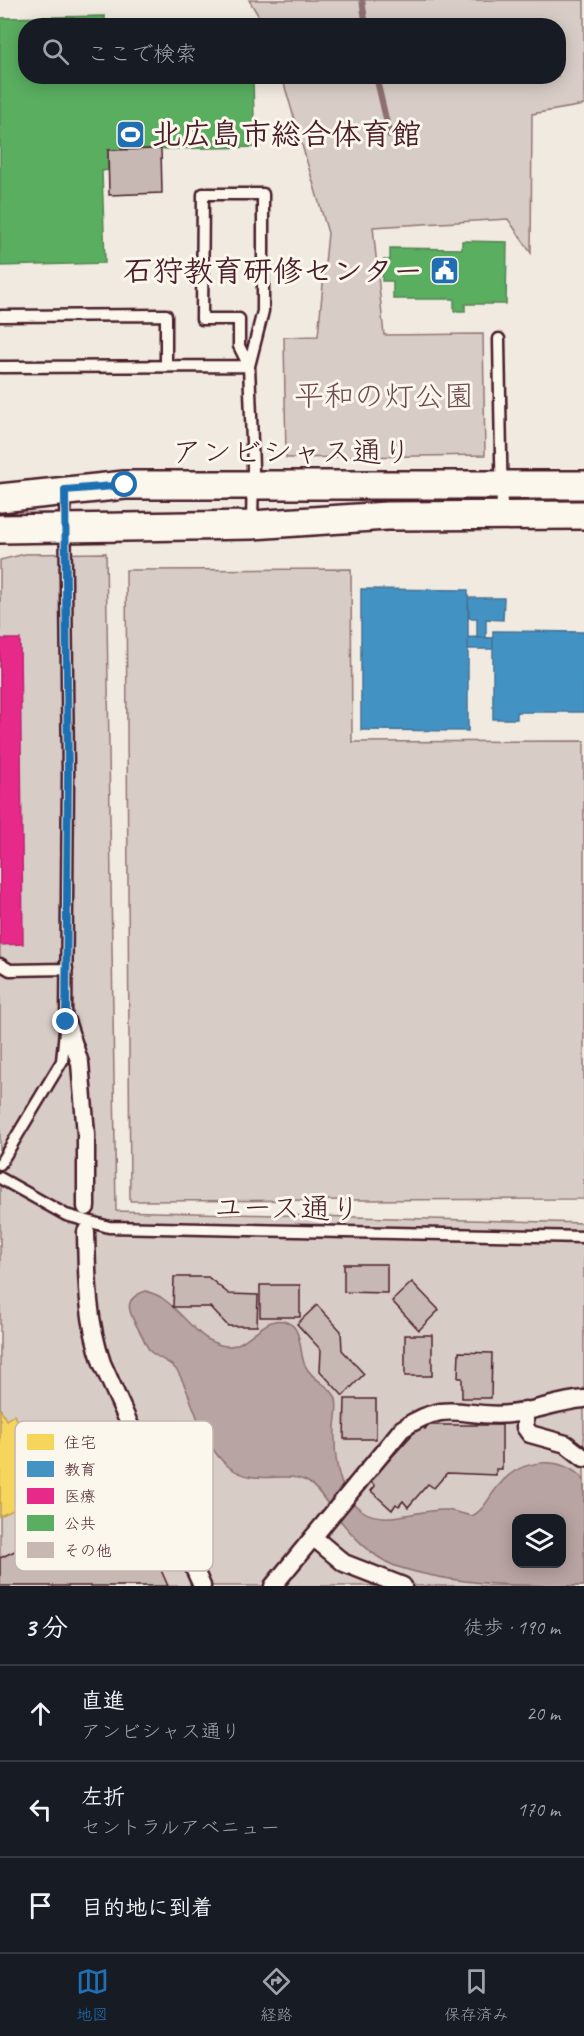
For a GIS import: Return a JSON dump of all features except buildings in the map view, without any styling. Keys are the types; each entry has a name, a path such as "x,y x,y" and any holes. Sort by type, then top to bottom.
{"street":[{"name":"アンビシャス通り","path":"0,498 125,485 584,485"},
{"path":"0,529 252,525 387,516 584,515"},
{"path":"66,1022 80,1063 86,1134 86,1207"},
{"path":"86,1232 88,1298 94,1340 128,1421"},
{"path":"273,1586 402,1429 423,1415 446,1410 493,1414 584,1400"},
{"path":"525,1410 525,1427 530,1434 566,1444 584,1458"},
{"path":"313,1537 344,1563 403,1586"},
{"path":"195,1571 202,1586"}],"lane":[{"path":"249,366 239,346 239,319 202,319 203,194 263,194 263,311 249,366 252,525"},
{"path":"0,316 166,315 166,366"},
{"path":"499,339 502,515"},
{"path":"0,367 249,366"},
{"path":"0,1164 62,1061 66,1022 65,490"},
{"path":"0,964 9,970 67,969"},
{"name":"ユース通り","path":"0,1178 66,1215 109,1227 584,1237"}],"green space":[{"name":"平和の灯公園","path":"249,0 584,0 584,105 532,114 531,253 508,219 373,227 384,335 483,334 485,455 286,458 284,337 318,336 328,233 284,84 566,84 566,18 260,18"},
{"path":"106,553 116,1211 584,1223 584,1586 0,1586 0,560 25,554"},
{"path":"351,569 352,742 584,741 584,1199 130,1201 126,570"}],"shaded area":[{"path":"146,1291 160,1297 208,1340 227,1346 243,1341 275,1321 283,1321 292,1325 297,1332 307,1369 334,1394 336,1399 336,1460 346,1494 361,1510 371,1515 392,1517 446,1510 472,1516 480,1510 500,1484 519,1469 541,1463 553,1463 575,1472 584,1480 584,1586 512,1585 465,1581 441,1578 395,1566 362,1544 308,1482 290,1477 260,1478 239,1473 229,1467 213,1450 213,1421 199,1421 176,1369 152,1353 147,1346 131,1316 132,1299"}],"waterway":[{"path":"362,0 365,18"},
{"path":"378,84 390,136"}],"place":[{"name":"北広島市総合体育館","path":"130,134"},
{"name":"石狩教育研修センター","path":"444,271"}],"route":[{"path":"66,1022 68,774 65,490 125,485"}]}
